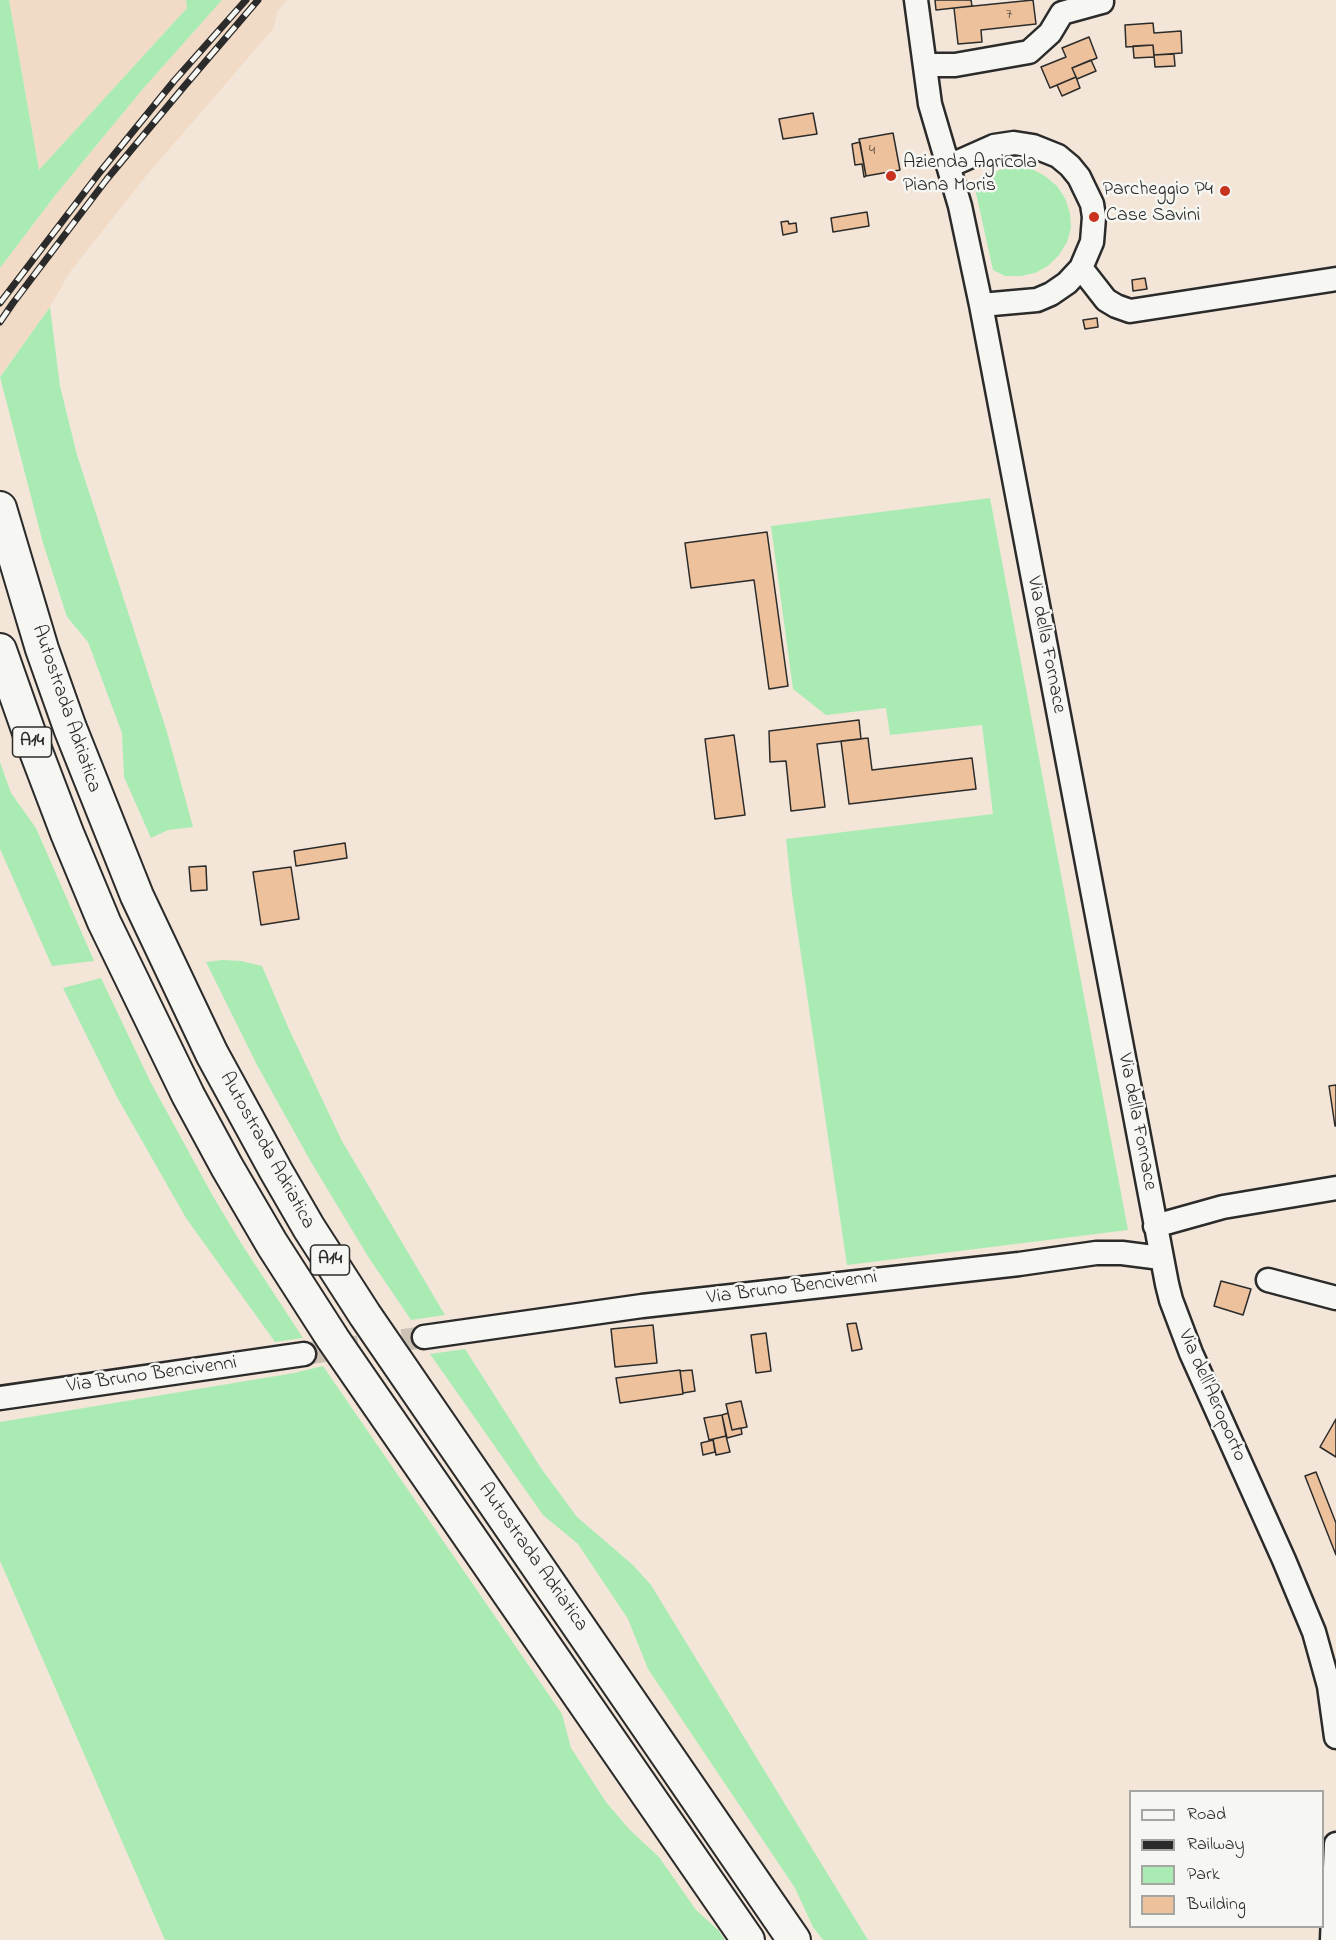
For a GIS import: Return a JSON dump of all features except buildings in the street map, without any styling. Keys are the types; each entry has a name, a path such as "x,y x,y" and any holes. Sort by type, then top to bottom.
{"highway":[{"name":"Autostrada Adriatica","path":"0,508 42,649 100,807 132,885 212,1053 276,1171 309,1228 365,1315 794,1940"},
{"name":"Autostrada Adriatica","path":"0,650 67,833 104,922 188,1095 233,1177 272,1244 333,1339 747,1940"}],"street":[{"name":"Via della Fornace","path":"916,0 930,104 960,206 981,305 1155,1226"},
{"path":"925,65 955,65 1029,52 1050,33 1062,13 1102,2"},
{"path":"949,166 994,146 1014,143 1033,146 1058,156 1070,166 1079,177 1092,204 1094,217 1092,242 1081,268 1067,283 1052,294 1037,300 981,305"},
{"path":"1081,268 1106,300 1130,312 1336,279"},
{"path":"1155,1226 1223,1207 1336,1188"},
{"name":"Via dell'Aeroporto","path":"1155,1226 1171,1300 1191,1353 1314,1632 1329,1686 1336,1737"},
{"name":"Via Bruno Bencivenni","path":"424,1337 653,1305 1096,1253 1161,1257"},
{"path":"1268,1280 1336,1298"},
{"name":"Via Bruno Bencivenni","path":"0,1398 304,1354"},
{"path":"1332,1940 1336,1844"}],"shaded area":[{"path":"9,0 186,0 187,8 39,170"},
{"path":"222,0 287,0 277,12 274,28 146,176 70,272 50,307 0,376 0,268 57,193 142,90"}],"green space":[{"path":"0,0 9,0 39,170 187,8 186,0 222,0 142,90 57,193 0,268"},
{"path":"1017,167 1032,169 1057,186 1065,198 1070,213 1071,228 1067,242 1048,266 1035,273 1005,276 993,270 974,184 1002,169"},
{"path":"50,307 60,386 77,455 167,732 193,827 168,830 151,838 124,777 122,733 88,642 67,617 43,543 0,377"},
{"path":"990,498 1128,1230 847,1265 792,894 786,839 993,814 982,725 890,735 886,708 826,715 793,689 771,526"},
{"path":"0,762 11,793 36,828 94,961 52,966 0,849"},
{"path":"241,961 262,966 342,1141 445,1315 411,1320 369,1258 311,1162 257,1065 206,962"},
{"path":"101,978 150,1081 214,1198 303,1338 275,1342 186,1218 117,1097 63,988"},
{"path":"465,1349 541,1468 577,1517 633,1565 651,1585 868,1940 823,1940 813,1927 795,1888 648,1669 628,1619 578,1544 543,1515 430,1354"},
{"path":"323,1366 562,1714 571,1748 606,1802 629,1829 659,1857 696,1910 718,1930 725,1940 165,1940 0,1561 0,1422 294,1373"}],"tunnel":[{"path":"304,1354 424,1337"}],"railway":[{"path":"0,303 100,172 174,81 246,0"},
{"path":"0,322 107,179 258,0"}],"place":[{"name":"Azienda Agricola Piana Moris","path":"891,176"},
{"name":"Parcheggio P4","path":"1225,191"},
{"name":"Case Savini","path":"1094,217"}]}
